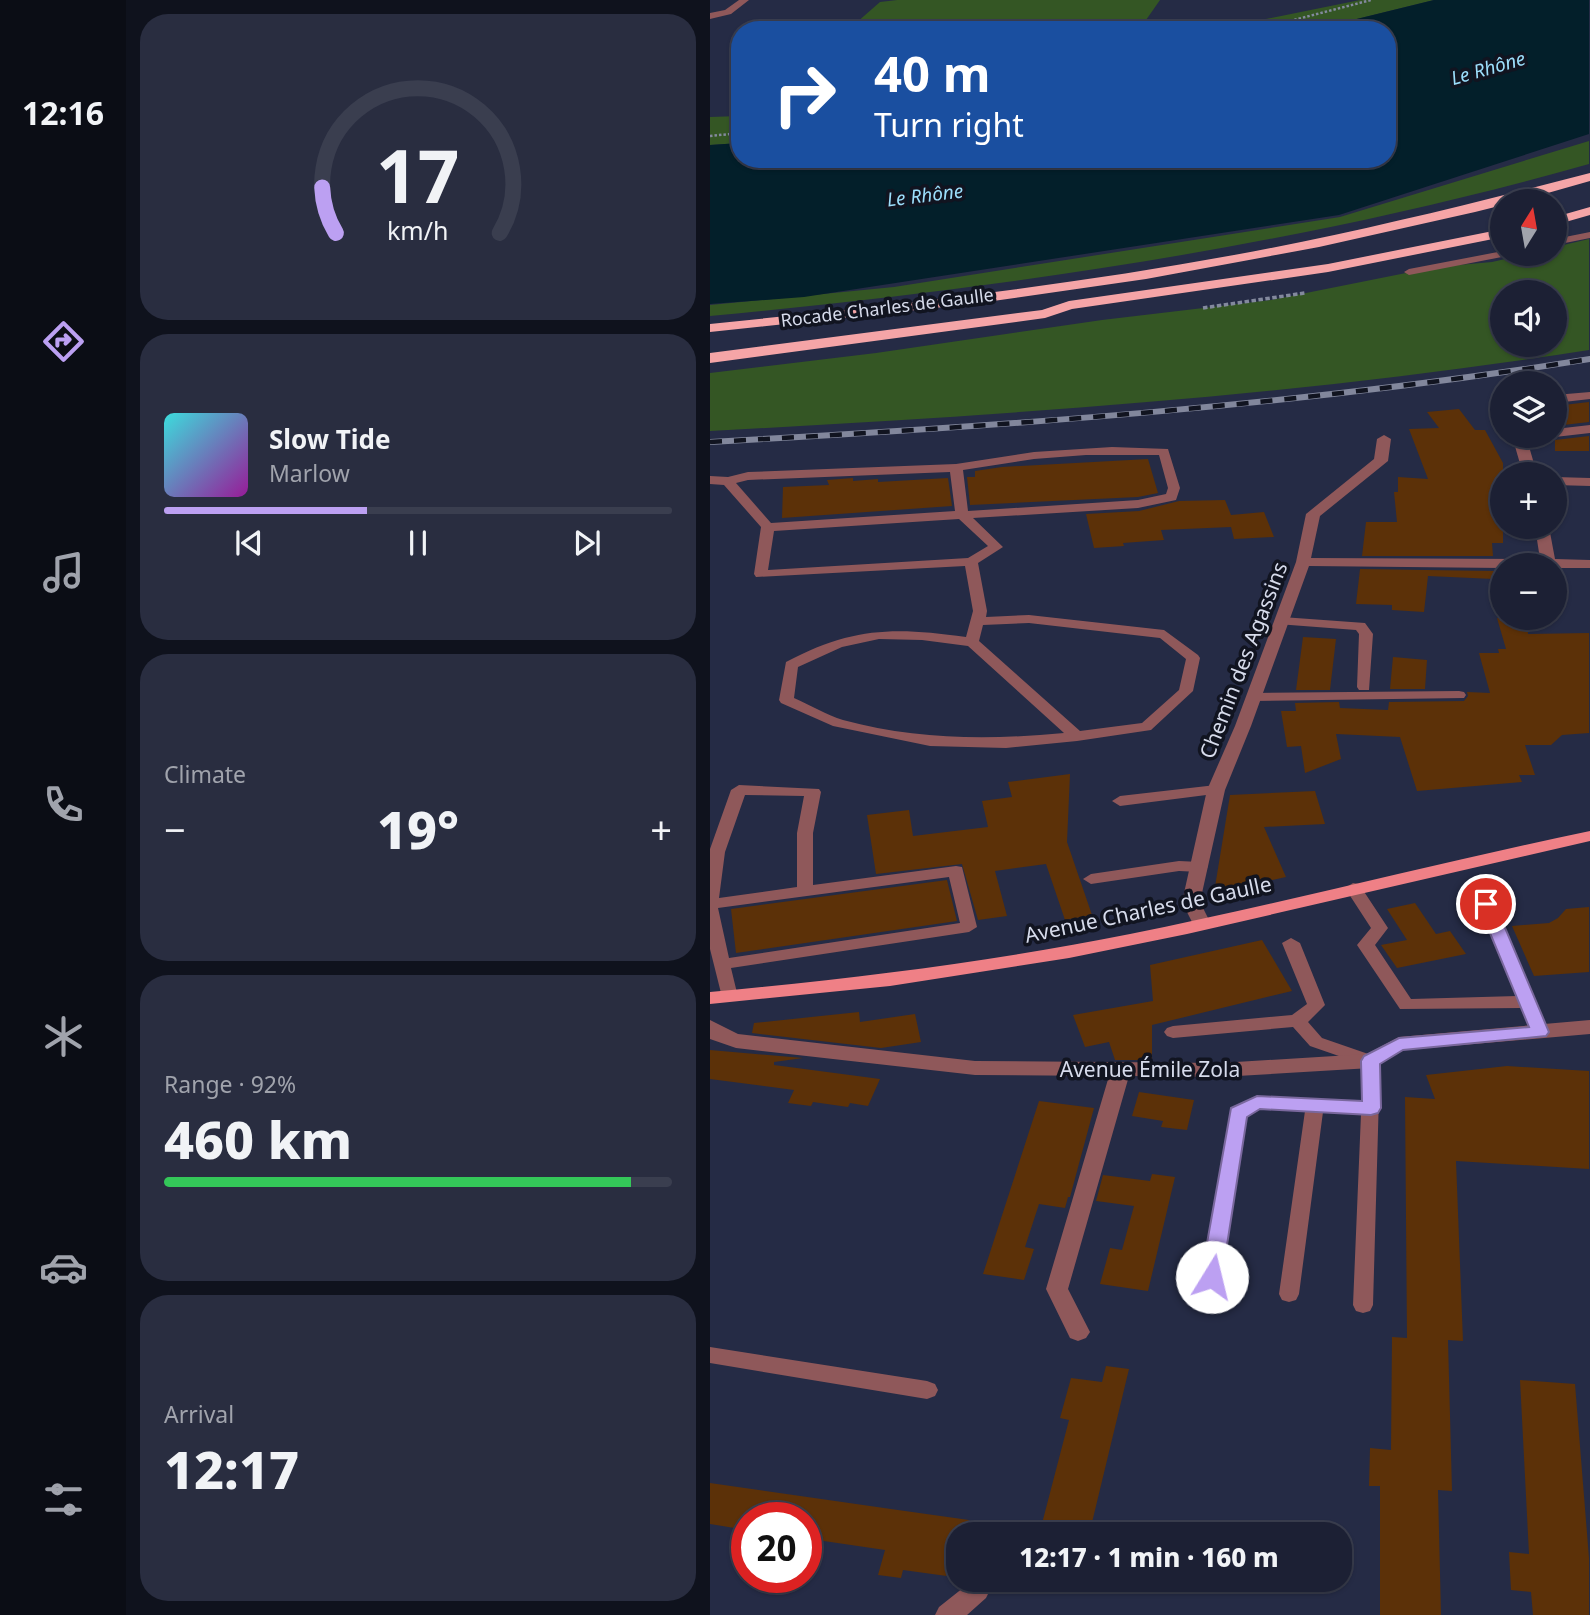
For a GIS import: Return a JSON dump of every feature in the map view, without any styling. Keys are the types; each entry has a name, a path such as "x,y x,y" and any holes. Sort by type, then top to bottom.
{"highway":[{"path":"710,328 936,305 1219,262 1383,229 1590,177"},
{"path":"1568,217 1590,211"},
{"path":"710,358 1045,314 1069,304 1328,268 1490,236"},
{"name":"Rocade Charles de Gaulle","path":"710,348 1069,304"}],"main road":[{"name":"Avenue Charles de Gaulle","path":"720,998 972,967 1202,924 1589,836"}],"street":[{"path":"710,16 728,12 745,0"},
{"name":"Chemin des Agassins","path":"1202,924 1191,902 1216,790 1303,562 1313,514 1381,461 1384,439"},
{"path":"1303,562 1490,564"},
{"path":"1567,564 1590,564"},
{"name":"Avenue Émile Zola","path":"710,1027 718,1035 736,1041 975,1068 1220,1070 1371,1061 1399,1044 1590,1027"},
{"path":"1078,1332 1057,1289 1121,1070"},
{"path":"948,1615 975,1592"}],"lane":[{"path":"1568,239 1590,235"},
{"path":"1409,272 1490,256"},
{"path":"1567,397 1590,394"},
{"path":"1567,432 1590,429"},
{"path":"710,480 728,481 748,476 956,468 1053,452 1123,449 1164,452 1174,488 1172,497 1138,504 768,527"},
{"path":"728,481 768,527 761,574 971,562 996,547 961,515 956,468"},
{"path":"1567,481 1590,482"},
{"path":"971,562 980,611 972,642"},
{"path":"978,621 1029,619 1164,635 1193,658 1186,691 1146,726 1077,736 1006,743 930,741 838,723 786,700 791,665 823,647 864,635 927,635 972,642 1077,736"},
{"path":"1282,621 1360,626 1366,634 1364,687"},
{"path":"1253,697 1459,695"},
{"path":"710,899 717,852 739,790 813,792 806,833 805,892"},
{"path":"1120,801 1216,790"},
{"path":"1091,879 1179,866 1200,867"},
{"path":"720,998 724,964 710,906 956,871 969,927 724,964"},
{"path":"1353,888 1380,928 1366,945 1406,1005 1528,1002"},
{"path":"1486,904 1540,1032"},
{"path":"1173,1032 1297,1021 1316,1005 1291,943"},
{"path":"1297,1021 1316,1042 1371,1061 1363,1305"},
{"path":"1212,1277 1238,1113 1257,1102 1371,1108"},
{"path":"1289,1294 1315,1105"},
{"path":"710,1355 927,1390"}],"path":[{"path":"1290,21 1372,0"},
{"path":"710,136 731,134"}],"green space":[{"path":"1160,0 1145,21 858,21 880,2"},
{"path":"1360,0 1434,0 1349,21 1256,21"},
{"path":"731,116 731,144 710,145 710,117"},
{"path":"1589,141 1589,164 1481,193 1263,240 1043,277 710,316 710,305 894,287 1340,217"},
{"path":"1589,239 1589,350 1567,353 1567,280 1490,280 1490,357 1541,357 1371,380 1151,402 710,431 710,373 1271,300 1436,267 1490,262 1490,266 1568,266 1568,244"}],"water":[{"name":"Le Rhône","path":"1434,0 1589,0 1589,134 1339,215 804,297 710,304 710,145 731,144 731,168 1396,168 1396,21 1349,21"}],"building":[{"path":"1589,402 1589,422 1567,425 1567,405"},
{"path":"1459,409 1475,430 1485,430 1490,439 1490,448 1495,448 1502,462 1490,462 1490,539 1503,539 1503,543 1492,543 1493,553 1490,556 1362,556 1366,522 1397,522 1394,492 1398,492 1398,477 1428,479 1409,429 1439,428 1427,412"},
{"path":"1589,436 1589,451 1555,451 1555,448 1567,448 1567,439"},
{"path":"1148,459 1158,493 1138,497 970,505 967,477 975,477 975,471 1002,467"},
{"path":"853,478 853,481 878,479 878,482 948,478 952,506 782,518 783,487 829,485 827,480"},
{"path":"1225,500 1231,515 1264,512 1274,537 1234,539 1231,527 1161,530 1164,540 1094,548 1086,514 1139,511 1179,501"},
{"path":"1360,569 1490,571 1490,579 1428,576 1424,612 1392,610 1392,605 1356,604"},
{"path":"1500,630 1528,630 1528,634 1589,633 1589,733 1562,735 1551,745 1525,745 1535,775 1519,775 1522,782 1417,791 1400,737 1336,734 1341,759 1305,773 1301,746 1287,747 1281,711 1296,711 1295,703 1339,702 1340,708 1388,710 1389,702 1464,701 1468,696 1467,692 1490,693 1479,653 1499,653 1498,649 1506,649"},
{"path":"1303,637 1336,639 1330,690 1296,690"},
{"path":"1393,657 1427,660 1425,689 1390,689"},
{"path":"1070,774 1067,842 1092,915 1065,920 1046,864 995,871 1007,916 978,920 962,864 876,874 867,815 909,810 913,836 988,827 982,801 1012,797 1008,782"},
{"path":"1315,791 1325,824 1264,827 1286,877 1214,893 1230,795"},
{"path":"947,880 957,921 736,953 731,909"},
{"path":"1415,903 1436,934 1450,931 1466,954 1397,968 1381,945 1407,940 1387,909"},
{"path":"1589,907 1589,972 1534,976 1512,926 1549,923 1566,909"},
{"path":"1262,940 1292,991 1152,1025 1152,1060 1115,1060 1109,1042 1085,1047 1073,1015 1153,1001 1150,965"},
{"path":"859,1012 860,1022 915,1014 921,1042 881,1048 752,1033 754,1023"},
{"path":"710,1050 803,1058 774,1062 774,1065 880,1079 868,1106 850,1103 848,1107 813,1102 811,1106 788,1103 794,1090 710,1079"},
{"path":"1507,1066 1589,1071 1589,1169 1456,1161 1463,1341 1448,1340 1452,1491 1438,1490 1441,1615 1380,1615 1380,1486 1369,1486 1370,1448 1391,1450 1392,1337 1407,1338 1405,1097 1435,1099 1426,1075"},
{"path":"1139,1092 1194,1100 1187,1130 1161,1127 1163,1121 1132,1116"},
{"path":"1039,1101 1094,1108 1070,1197 1065,1208 1039,1204 1025,1247 1034,1249 1024,1280 983,1274"},
{"path":"1152,1174 1175,1177 1148,1291 1100,1284 1110,1248 1122,1250 1134,1206 1096,1201 1103,1175 1150,1181"},
{"path":"1106,1366 1129,1369 1092,1522 1042,1522 1069,1420 1060,1418 1071,1378 1102,1382"},
{"path":"1520,1380 1575,1384 1589,1558 1589,1615 1533,1615 1531,1592 1511,1590 1509,1552 1529,1554"},
{"path":"710,1483 969,1520 946,1522 946,1576 903,1570 901,1578 878,1575 885,1550 822,1541 822,1502 731,1502 731,1527 710,1524"}],"railway":[{"path":"710,442 931,429 1261,402 1371,390 1590,359"}],"route":[{"path":"1212,1277 1238,1113 1257,1102 1371,1108 1371,1061 1399,1044 1540,1032 1486,904"}]}
